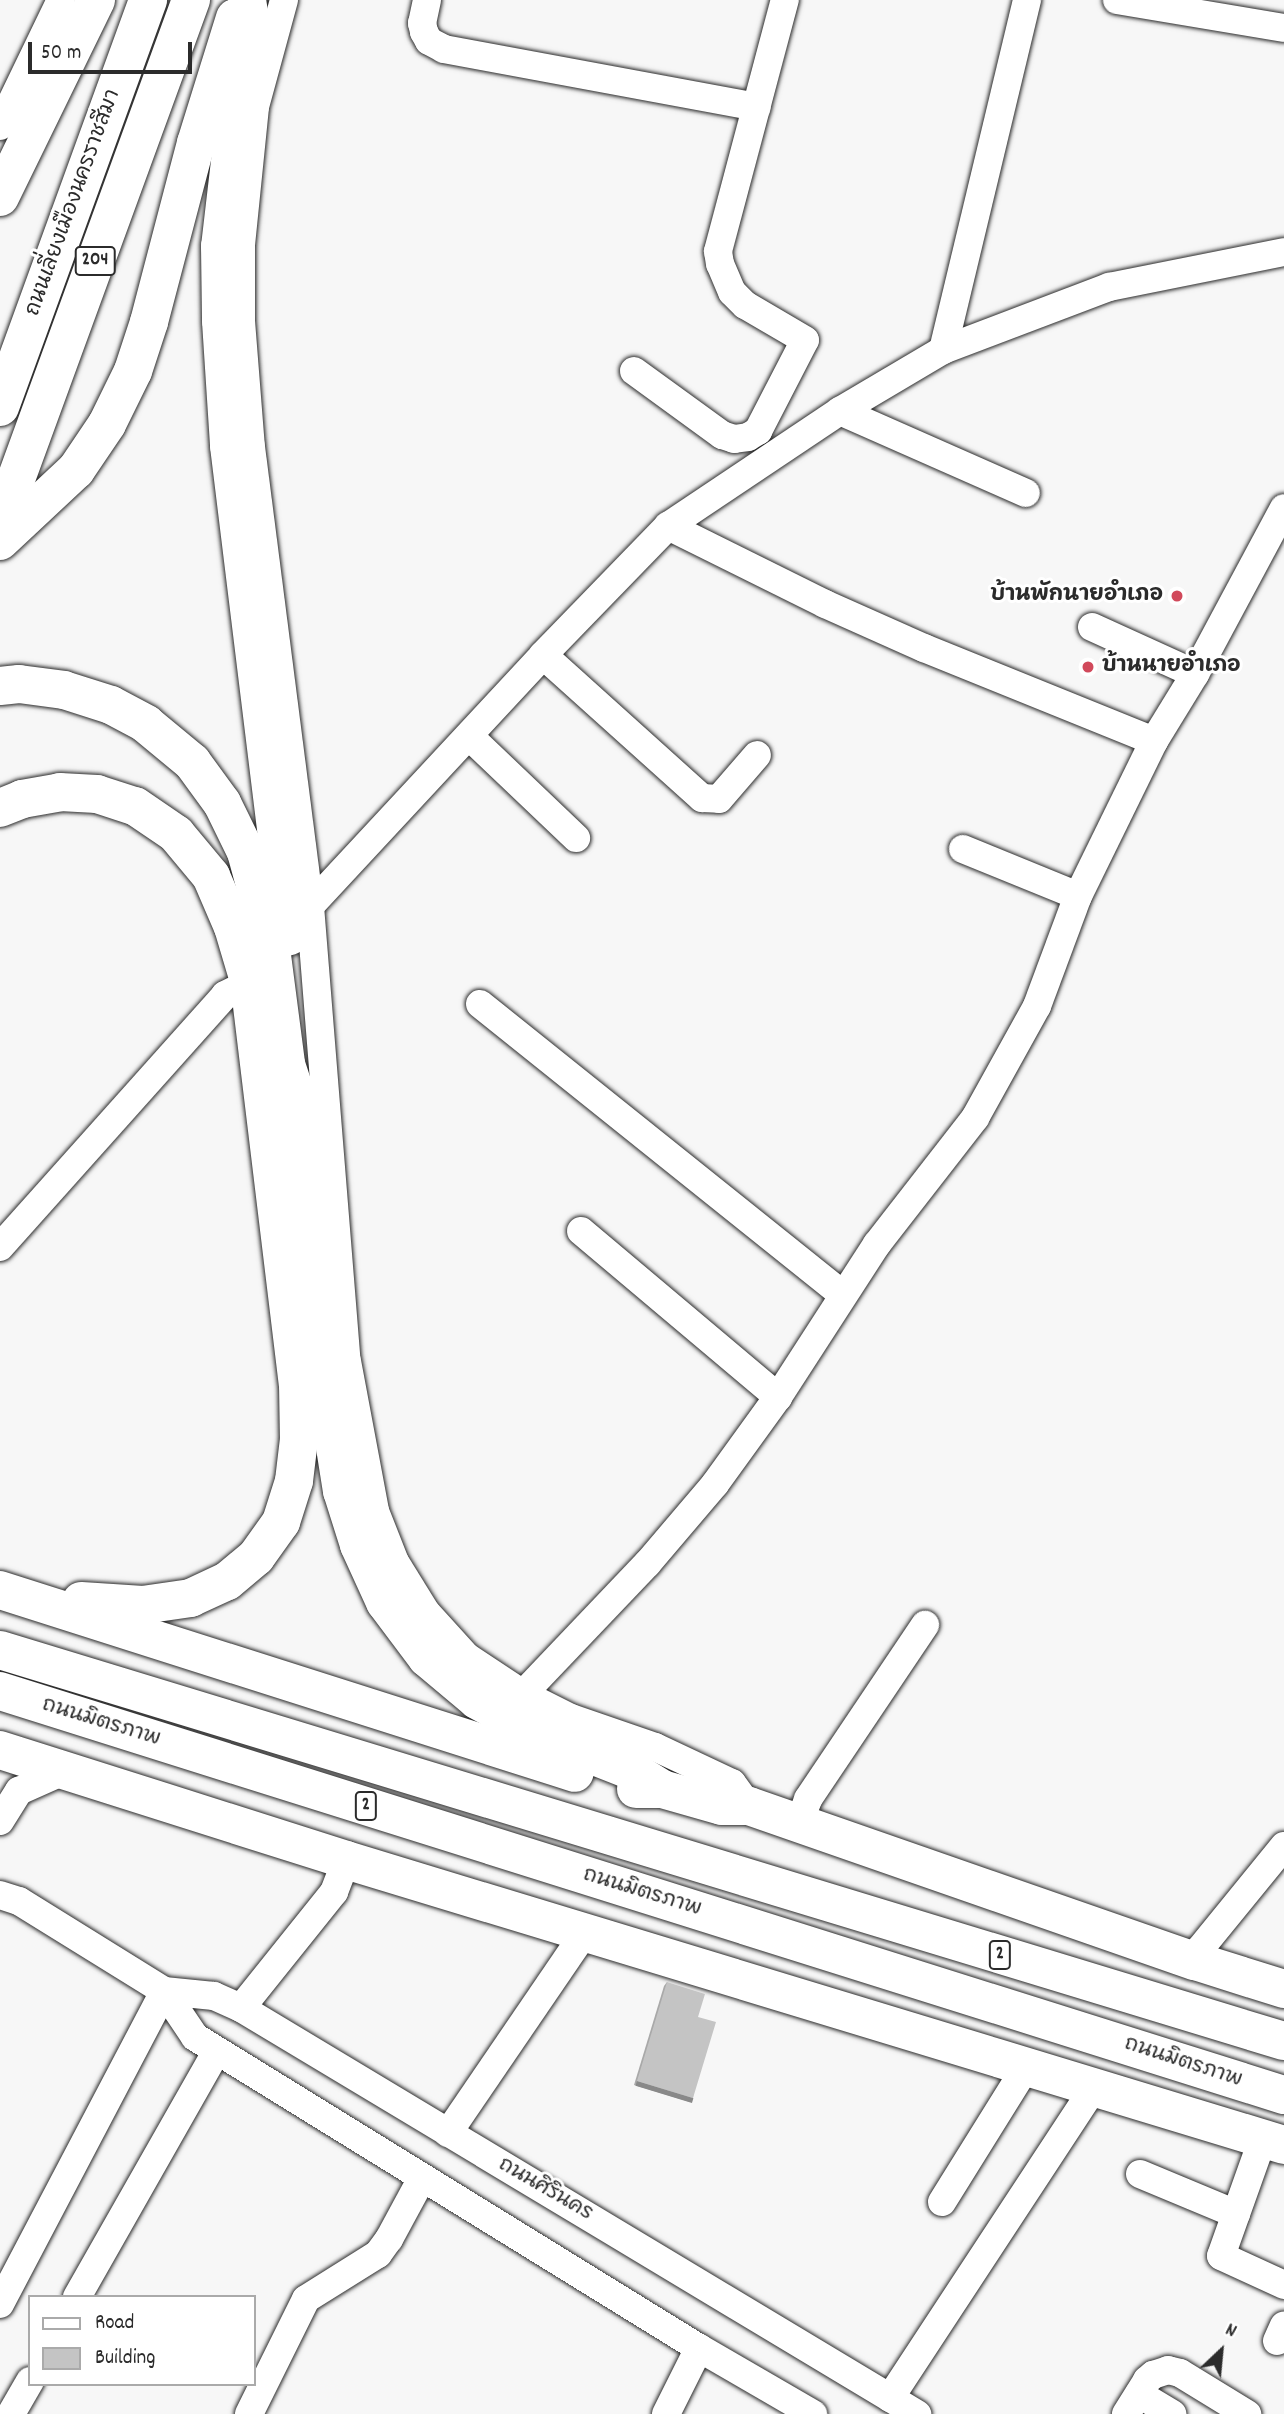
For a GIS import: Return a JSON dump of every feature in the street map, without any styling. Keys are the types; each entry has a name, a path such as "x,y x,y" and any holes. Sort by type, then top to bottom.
{"highway":[{"path":"0,197 96,0"},
{"name":"ถนนเลี่ยงเมืองนครราชสีมา","path":"0,407 148,0"},
{"name":"ถนนเลี่ยงเมืองนครราชสีมา","path":"0,523 191,0"},
{"path":"0,541 76,470 107,424 133,371 214,148 252,32 247,0"},
{"path":"214,148 225,393 302,1062 293,1086"},
{"path":"0,686 19,684 64,690 111,705 146,724 192,762 222,803 246,852 270,940 286,1064 293,1086 318,1340 342,1491 359,1545 384,1602 426,1658 477,1700 541,1735 635,1772 662,1789"},
{"path":"0,808 22,799 60,792 97,794 135,806 176,834 211,876 233,927 249,981 298,1384 299,1439 296,1467 281,1522 256,1557 228,1581 191,1598 143,1605 63,1599 38,1602"},
{"path":"0,1590 626,1788 662,1789 722,1806 750,1806 1195,1961 1284,1989"},
{"path":"110,1625 190,1709"},
{"name":"ถนนมิตรภาพ","path":"0,1650 1284,2041"},
{"name":"ถนนมิตรภาพ","path":"0,1691 1284,2095"},
{"path":"0,1749 346,1860 1273,2142"}],"street":[{"path":"0,126 61,0"},
{"path":"284,0 255,107 241,244 240,321 251,447 306,910 348,1361 375,1511 395,1562 426,1612 467,1657 523,1695 571,1717 655,1747 732,1783 750,1806"},
{"path":"427,0 422,23 424,32 429,41 444,49 757,107"},
{"path":"634,370 722,435 734,439 748,437 758,431 805,340 745,305 732,292 720,264 718,251 785,0"},
{"path":"943,350 1027,0"},
{"path":"1117,0 1284,28"},
{"path":"306,910 543,655 668,526 840,411 943,350 1109,287 1284,252"},
{"path":"840,411 1026,493"},
{"path":"523,1695 647,1564 715,1484 778,1397 877,1244 975,1118 1037,1006 1077,896 1154,741 1195,674 1284,508"},
{"path":"668,526 924,648 1154,741"},
{"path":"1092,627 1195,674"},
{"path":"543,655 702,798 719,799 757,755"},
{"path":"469,736 576,838"},
{"path":"963,849 1077,896"},
{"path":"0,1247 229,991"},
{"path":"480,1004 843,1295"},
{"path":"582,1231 778,1397"},
{"path":"799,1823 808,1799 925,1625"},
{"path":"0,1821 19,1791 65,1770"},
{"path":"1195,1961 1200,1949 1284,1846"},
{"path":"240,2008 334,1892 346,1860"},
{"name":"ถนนศิรินคร","path":"0,1875 10,1898 164,1991 195,2037 699,2348 813,2414"},
{"path":"448,2133 586,1931"},
{"path":"0,2304 164,1991"},
{"name":"ถนนศิรินคร","path":"164,1991 215,1996 240,2008 917,2414"},
{"path":"78,2295 217,2051"},
{"path":"942,2202 1026,2067"},
{"path":"890,2398 1094,2088"},
{"path":"1273,2142 1236,2214 1221,2256 1284,2285"},
{"path":"1140,2174 1236,2214"},
{"path":"249,2414 306,2300 378,2254 422,2178"},
{"path":"666,2414 699,2348"},
{"path":"1172,2414 1132,2404 1153,2375 1168,2370 1180,2373 1247,2414"},
{"path":"11,2414 28,2384"}],"building":[{"path":"667,1982 705,1994 698,2017 716,2022 693,2098 637,2081"}],"place":[{"name":"บ้านพักนายอำเภอ","path":"1177,596"},
{"name":"บ้านนายอำเภอ","path":"1088,667"}]}
